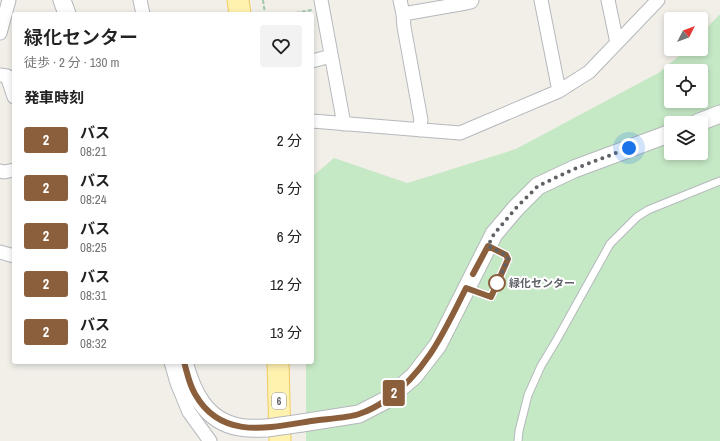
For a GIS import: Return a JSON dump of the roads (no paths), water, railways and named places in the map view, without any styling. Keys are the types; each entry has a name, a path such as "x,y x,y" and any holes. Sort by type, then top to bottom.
{"main road":[{"path":"238,0 240,12"},
{"name":"6","path":"273,435 278,364"}],"street":[{"path":"0,33 9,0"},
{"path":"62,0 66,12"},
{"path":"140,0 143,12"},
{"path":"400,0 421,120 419,130"},
{"path":"403,14 472,2 472,0"},
{"path":"541,0 559,91"},
{"path":"608,0 617,43"},
{"path":"314,122 460,133 559,91 589,72 658,0"},
{"path":"322,4 344,124"},
{"path":"314,60 332,56"},
{"path":"0,75 7,76 12,91"},
{"path":"708,119 720,114"},
{"path":"185,364 194,393 205,408 216,417 238,427 273,435 302,423 359,414 386,400 414,376 438,345 494,234 516,208 538,186 574,169 664,136"},
{"path":"0,171 12,170"},
{"path":"0,252 12,255"},
{"path":"171,364 189,412 210,441"}],"lane":[{"path":"518,441 528,395 541,366 610,244 636,217 648,210 720,181"},
{"path":"466,288 491,297 508,259 506,255 488,246"}],"place":[{"name":"緑化センター","path":"497,283"}]}
